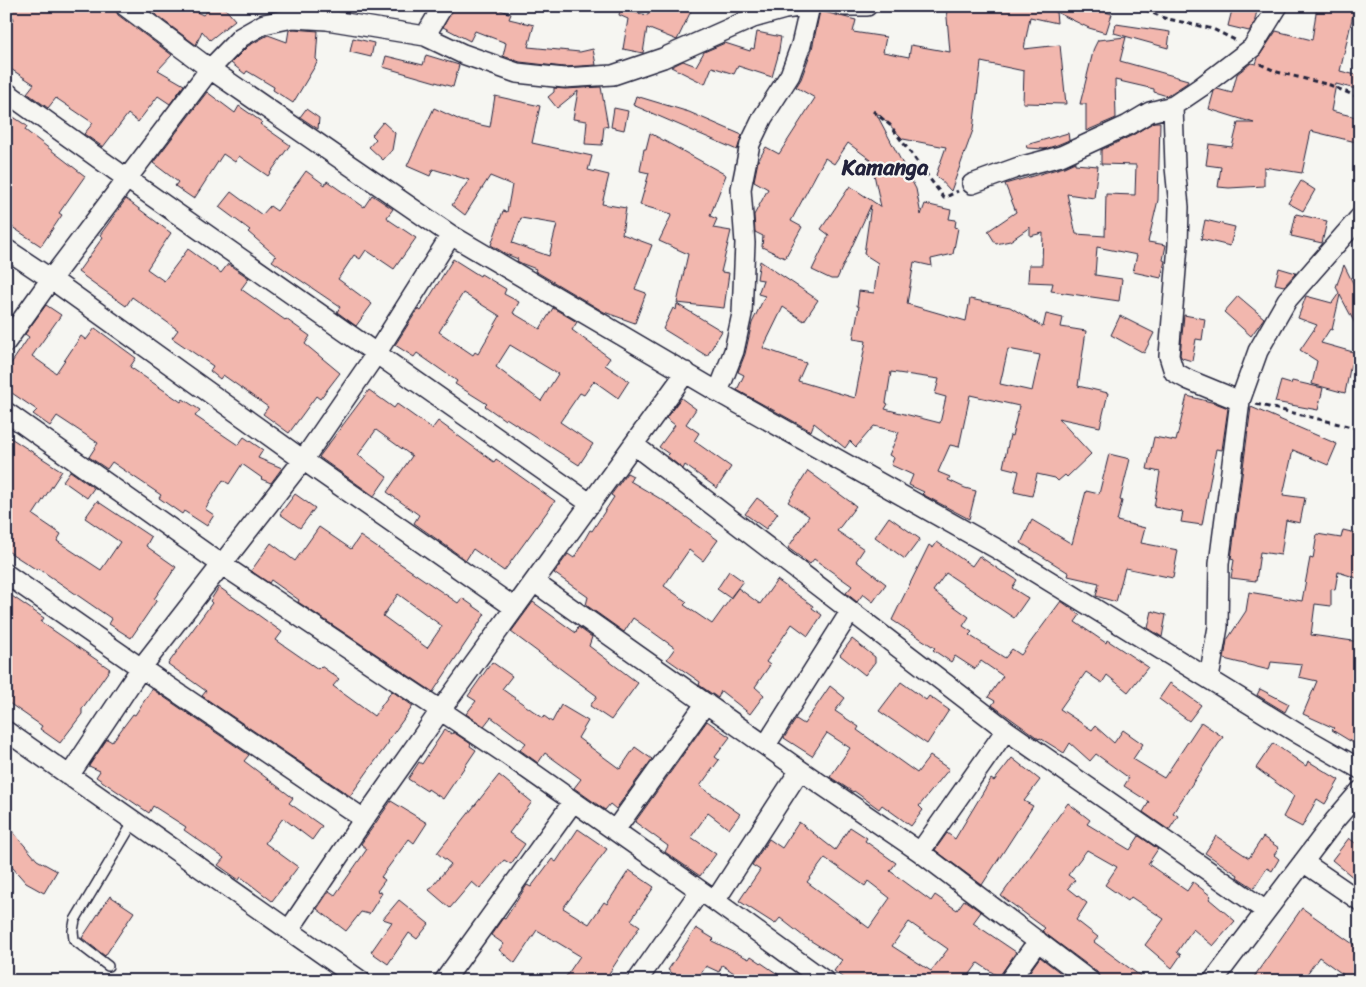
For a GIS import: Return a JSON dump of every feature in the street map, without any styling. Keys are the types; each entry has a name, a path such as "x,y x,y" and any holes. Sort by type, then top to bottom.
{"street":[{"path":"125,6 210,69 451,235 718,392 999,550 1297,733 1360,769"},
{"path":"425,36 443,6"},
{"path":"6,342 126,178 210,69 241,37 264,24 293,18 327,20 425,36 463,54 517,73 564,78 613,75 663,58 752,18 784,9 805,6"},
{"path":"718,392 734,351 742,314 745,243 741,190 750,144 763,116 790,76 801,45 810,6"},
{"path":"842,6 867,6"},
{"path":"972,184 1061,156 1128,125 1150,112 1173,106 1252,48 1278,6"},
{"path":"6,92 591,504"},
{"path":"1173,106 1178,246 1169,356 1174,372 1240,401"},
{"path":"1209,678 1218,627 1219,564 1240,401 1258,351 1287,300 1360,216"},
{"path":"69,776 141,668 220,564 303,460 376,354 451,235"},
{"path":"6,249 515,608"},
{"path":"289,930 440,711 686,372"},
{"path":"6,412 220,564 506,754 825,981"},
{"path":"634,445 1006,730 1266,911"},
{"path":"6,574 364,819"},
{"path":"534,582 800,770 920,852 1090,981"},
{"path":"766,745 850,612"},
{"path":"614,830 706,703"},
{"path":"920,852 1006,730"},
{"path":"6,731 361,981"},
{"path":"637,981 708,896 800,770"},
{"path":"1213,981 1303,862 1360,791"},
{"path":"444,981 573,802"},
{"path":"1303,862 1360,901"},
{"path":"1009,981 1038,941"}],"lane":[{"path":"108,966 74,940 74,925 75,920 134,821"}],"path":[{"path":"873,110 890,125 944,198 972,184"},
{"path":"1240,401 1360,429"}],"building":[{"path":"6,6 114,6 118,15 172,55 158,70 184,85 170,104 158,96 138,122 128,114 103,147 84,134 93,123 56,98 48,108 27,93 34,84 6,66 6,29 14,18 6,12"},
{"path":"144,6 184,6 203,15 213,6 223,6 235,20 210,40 202,31 196,45"},
{"path":"454,6 490,6 511,14 509,19 534,25 528,47 580,52 593,49 596,65 564,67 520,62 503,56 506,43 475,31 470,41 443,27"},
{"path":"652,6 680,6 691,11 677,40 647,28 643,53 623,49 628,19 619,15 620,10 648,15"},
{"path":"946,6 1085,6 1112,14 1106,33 1089,28 1056,12 1057,23 1030,17 1024,49 1060,45 1066,104 1023,103 1024,71 981,62 973,130 951,191 936,175 946,147 903,139 879,114 877,115 916,189 921,215 925,204 951,210 949,219 956,220 955,227 958,228 953,254 931,259 932,266 914,262 907,304 966,321 970,299 1010,307 1043,327 1046,314 1063,318 1061,327 1086,331 1078,386 1108,393 1100,427 1058,418 1091,454 1067,477 1065,475 1058,481 1055,478 1037,474 1032,496 1014,492 1019,471 1003,467 1019,406 970,395 959,447 950,445 938,472 950,477 948,480 976,491 969,519 909,485 913,475 891,465 894,458 889,455 899,432 874,426 856,447 850,441 845,448 814,423 811,431 737,390 744,375 738,372 745,354 752,323 765,296 758,294 763,280 757,279 760,261 818,300 804,321 783,307 763,348 806,363 798,381 855,398 866,341 853,339 859,306 857,306 859,291 874,293 878,263 864,254 871,205 837,279 831,279 812,270 829,235 821,229 850,186 881,207 871,160 848,143 834,164 825,158 791,221 802,227 785,258 762,247 763,236 755,232 754,215 768,189 754,181 758,161 766,147 779,154 815,98 796,87 801,79 812,49 820,11 856,20 853,32 886,37 883,52 909,57 911,45 950,52","holes":["1008,349 1040,355 1032,391 1000,384","891,372 939,379 935,394 946,397 940,423 885,409 888,404 886,403"]},
{"path":"1233,6 1258,6 1254,24 1249,31 1228,26"},
{"path":"1317,6 1355,6 1340,71 1360,76 1360,90 1336,84 1331,111 1360,118 1360,143 1311,131 1302,173 1264,167 1264,186 1218,187 1221,167 1206,165 1209,144 1232,147 1238,123 1254,123 1209,109 1214,91 1217,89 1232,93 1237,74 1251,63 1256,64 1276,31 1312,40"},
{"path":"1116,24 1170,32 1168,48 1114,33"},
{"path":"289,30 318,31 316,59 318,61 293,103 273,90 274,87 247,71 245,74 231,63 248,46 268,35 287,42"},
{"path":"757,32 781,37 772,77 738,66 734,74 712,67 705,84 671,67 683,61 696,66 704,52 725,43 750,51 751,48 754,49"},
{"path":"1126,37 1120,61 1188,80 1187,83 1167,96 1154,92 1154,89 1115,80 1116,118 1086,131 1086,104 1080,104 1094,48 1098,40"},
{"path":"353,38 374,43 371,57 350,52"},
{"path":"426,55 459,65 453,87 383,67 386,56 423,65"},
{"path":"601,87 608,127 604,126 602,145 585,144 587,121 573,119 578,91 557,108 548,97 554,92 554,88"},
{"path":"207,92 235,113 239,106 262,122 260,124 290,145 268,176 239,156 235,162 223,154 194,199 175,186 178,182 153,163"},
{"path":"495,96 540,106 532,143 592,156 588,170 609,175 602,204 626,208 622,234 652,245 635,289 646,293 635,323 604,312 535,271 536,269 517,261 518,259 491,245 503,211 507,212 512,185 490,176 465,215 452,205 469,180 433,169 430,176 407,166 434,108 462,121 490,127","holes":["521,218 557,224 549,256 512,243"]},
{"path":"636,96 689,112 742,135 737,150 633,105"},
{"path":"614,108 628,111 624,130 611,127"},
{"path":"306,109 319,118 318,129 300,117"},
{"path":"6,112 27,126 25,130 85,176 59,213 62,215 41,246 6,223"},
{"path":"383,122 395,133 392,150 383,160 369,147 376,139 372,135"},
{"path":"1154,122 1160,122 1158,200 1148,242 1166,245 1161,278 1133,272 1137,255 1097,247 1095,275 1122,279 1119,301 1051,291 1053,283 1028,282 1029,265 1042,265 1043,233 1030,236 1030,227 1010,241 996,244 988,231 1016,212 1005,184 1075,162 1075,164 1098,166 1094,198 1067,194 1076,234 1105,236 1106,194 1135,195 1136,165 1101,164 1101,150 1133,135"},
{"path":"650,133 726,175 710,216 717,219 713,228 731,231 721,272 729,273 724,308 677,303 688,254 659,241 672,214 640,205 649,173 640,171 644,149 646,149"},
{"path":"1068,133 1069,140 1045,149 1027,148 1026,145"},
{"path":"306,171 325,185 327,181 364,207 372,195 393,209 387,217 389,220 416,238 394,269 366,250 360,259 354,255 338,279 372,304 356,326 337,312 340,307 272,261 276,256 248,232 250,230 219,207 231,192 262,215 270,206 277,211"},
{"path":"1301,181 1315,190 1303,211 1288,203"},
{"path":"126,199 171,233 147,269 164,281 188,249 221,273 228,264 249,278 241,289 310,336 305,344 340,373 320,399 316,396 289,433 263,414 268,407 223,375 220,379 210,371 213,366 172,338 178,330 132,297 126,306 78,272 103,237 100,235"},
{"path":"1296,214 1327,221 1322,243 1291,236"},
{"path":"1205,220 1235,227 1230,246 1201,239"},
{"path":"453,259 506,289 504,294 519,302 513,313 540,329 553,308 577,322 572,330 610,358 605,365 629,381 618,398 594,381 584,395 580,393 560,422 593,444 579,465 506,418 505,420 485,406 487,404 455,384 457,381 417,353 414,357 395,345 418,309 421,311","holes":["463,293 500,316 478,354 475,352 473,355 439,332","510,345 558,374 541,401 496,367"]},
{"path":"1344,265 1360,297 1360,333 1340,295 1332,330 1330,329 1321,343 1360,354 1360,364 1351,364 1345,393 1312,384 1317,361 1300,350 1317,325 1298,318 1306,296 1332,303 1339,293 1336,287"},
{"path":"1279,268 1296,273 1284,286 1275,284"},
{"path":"1238,296 1264,318 1251,336 1224,312"},
{"path":"677,304 722,331 707,356 663,329 673,308 676,310"},
{"path":"46,305 61,315 32,356 56,373 81,336 86,340 95,328 136,358 130,367 181,402 183,399 200,410 195,416 238,445 244,437 263,450 258,458 282,468 271,483 261,479 242,464 229,484 223,480 205,509 214,515 207,526 184,511 182,514 159,498 161,495 112,462 107,469 89,457 98,443 57,416 50,426 33,414 37,410 6,389 6,371 29,337 25,334"},
{"path":"1184,315 1205,319 1202,340 1196,339 1192,361 1182,358 1180,355"},
{"path":"1120,316 1154,333 1144,353 1111,335"},
{"path":"1281,381 1291,384 1292,381 1323,388 1318,410 1275,402"},
{"path":"369,390 394,408 397,404 432,429 438,421 494,462 496,459 555,501 504,571 473,549 466,560 414,523 419,515 387,492 412,456 376,430 358,455 387,477 374,496 319,457"},
{"path":"1187,396 1228,408 1222,450 1216,449 1202,525 1181,522 1183,512 1154,507 1160,472 1147,469 1154,437 1176,441"},
{"path":"681,398 696,409 686,424 699,433 694,441 731,467 717,488 685,465 683,469 667,456 669,454 659,447 675,425 666,418"},
{"path":"1251,407 1337,444 1328,465 1293,450 1283,495 1305,498 1300,523 1286,520 1281,555 1260,552 1256,581 1231,578 1234,560 1231,559"},
{"path":"6,435 62,471 33,515 61,534 57,541 101,570 120,542 85,518 97,501 151,537 146,546 176,567 154,599 157,600 131,638 109,624 112,619 38,568 37,570 6,550"},
{"path":"1109,454 1130,459 1117,521 1145,528 1141,543 1178,550 1173,578 1125,568 1116,602 1096,596 1099,583 1068,576 1069,573 1021,543 1032,520 1072,544 1086,491 1099,494"},
{"path":"70,471 94,488 87,498 63,481"},
{"path":"808,471 856,506 837,531 864,549 856,561 886,584 873,602 863,594 857,602 846,593 852,586 814,559 810,564 788,548 809,516 788,502"},
{"path":"627,473 633,476 630,481 664,501 718,540 703,561 689,550 664,586 687,602 684,605 712,624 738,588 760,604 777,580 813,606 812,608 822,615 808,636 792,624 766,662 770,665 755,687 764,695 750,714 721,691 718,698 699,685 700,682 667,659 675,648 633,618 624,632 586,605 588,597 554,573 568,554 574,558 590,530 592,531 614,497 611,495"},
{"path":"295,494 315,508 300,528 280,514"},
{"path":"757,498 778,513 766,529 745,514"},
{"path":"889,517 920,539 905,559 875,537"},
{"path":"319,527 351,549 360,536 458,603 462,598 485,614 433,692 298,602 299,600 271,580 269,583 251,571 271,543 295,561","holes":["398,594 442,626 427,648 383,616"]},
{"path":"1343,530 1360,534 1360,579 1338,572 1335,590 1331,589 1331,606 1315,604 1311,635 1360,642 1360,747 1332,730 1334,728 1303,714 1317,681 1299,677 1302,665 1271,662 1269,670 1224,659 1227,640 1246,611 1249,592 1302,601 1310,558 1313,559 1317,534 1341,538"},
{"path":"937,542 972,566 979,556 1005,572 1017,580 1012,588 1028,598 1014,618 946,573 933,591 969,617 963,626 972,632 969,635 1005,658 1012,649 1021,655 1061,601 1080,615 1075,622 1106,643 1107,640 1148,667 1128,692 1107,675 1102,683 1086,672 1060,709 1092,730 1095,726 1114,743 1123,730 1143,744 1133,759 1164,778 1201,722 1223,737 1173,813 1178,816 1169,830 1143,812 1149,802 1124,786 1129,778 1096,754 1090,761 1070,743 1064,753 1039,739 992,705 995,701 988,697 1003,676 981,661 975,669 955,656 951,662 933,650 935,648 892,620 929,545 933,548"},
{"path":"729,571 743,581 730,598 717,589"},
{"path":"219,587 282,632 276,640 318,669 321,666 339,679 333,686 374,716 392,691 413,706 350,796 202,696 206,691 168,664 212,603 210,601"},
{"path":"6,592 44,618 41,622 110,669 82,709 82,714 60,743 40,729 42,726 6,701"},
{"path":"533,602 576,633 578,627 592,637 589,646 638,683 611,720 590,706 597,696 511,632"},
{"path":"1152,611 1166,615 1162,637 1148,628"},
{"path":"852,639 875,657 875,662 865,675 840,655"},
{"path":"492,662 512,676 502,689 543,718 544,716 552,722 561,705 588,721 578,738 620,769 635,747 652,759 616,809 610,804 605,810 574,788 581,779 545,753 538,763 520,750 526,743 491,717 484,726 466,714 476,701 468,696"},
{"path":"901,682 926,700 929,696 949,710 927,744 879,711"},
{"path":"1170,683 1201,705 1189,721 1159,699"},
{"path":"830,686 845,698 835,711 859,727 857,730 917,773 930,756 949,769 919,806 923,810 911,826 882,805 879,809 830,777 850,748 827,733 812,756 784,738 796,719 804,724"},
{"path":"152,689 249,755 244,761 293,798 289,803 322,826 312,840 283,818 265,843 298,867 272,901 241,877 239,880 218,865 224,858 184,830 186,827 153,806 149,813 96,777 100,771 89,766 107,739 112,742 133,714 135,715"},
{"path":"1260,689 1289,704 1285,712 1257,695"},
{"path":"707,721 730,737 715,757 719,760 700,786 740,814 729,829 708,813 691,837 716,854 700,876 665,852 668,846 635,822"},
{"path":"445,729 471,744 470,746 476,750 443,799 408,779 419,762 422,764"},
{"path":"1273,743 1306,766 1308,761 1339,780 1325,804 1317,799 1302,827 1283,817 1294,796 1256,768"},
{"path":"1012,758 1040,780 1024,801 1033,806 982,885 935,850 947,833 955,839 991,779 994,781"},
{"path":"499,775 532,802 509,833 525,844 511,864 504,860 480,889 472,882 450,908 429,890 451,864 437,853"},
{"path":"391,801 427,823 414,843 409,839 381,877 385,880 377,891 382,893 369,914 361,912 346,931 317,909 329,891 335,895 367,849 361,844"},
{"path":"1068,803 1090,820 1087,824 1130,850 1139,836 1158,849 1148,864 1187,891 1193,882 1211,896 1209,899 1235,921 1213,946 1193,929 1177,952 1181,955 1172,968 1145,945 1164,919 1131,897 1128,901 1105,885 1117,867 1087,850 1068,875 1075,880 1068,888 1087,903 1076,920 1098,937 1094,942 1147,981 1101,981 1097,972 1042,931 1045,928 1001,896"},
{"path":"799,822 835,850 850,827 867,838 865,841 896,863 890,871 931,901 935,895 957,910 964,900 981,912 973,923 1016,952 999,977 978,963 965,981 847,981 834,971 842,960 803,936 780,918 775,924 739,901 760,870 752,865 769,839 782,848","holes":["825,858 865,886 868,881 890,898 869,928 807,882","909,922 948,949 931,971 892,946"]},
{"path":"6,824 37,860 57,871 44,893 26,883 6,860"},
{"path":"578,829 607,849 563,908 589,924 604,902 607,904 629,870 654,887 631,920 640,926 604,981 563,981 580,956 537,930 515,963 499,950 504,944 491,935 503,918 505,919 527,885 531,887 552,859 556,862"},
{"path":"1216,836 1249,858 1263,837 1279,848 1274,855 1279,859 1272,871 1267,868 1254,888 1205,853"},
{"path":"1349,838 1360,847 1360,883 1332,860"},
{"path":"110,896 134,912 105,956 82,938"},
{"path":"399,900 429,924 417,939 409,933 388,964 371,952 392,922 383,919"},
{"path":"1302,908 1360,949 1360,981 1352,981 1319,957 1302,981 1251,981"},
{"path":"696,928 714,939 712,941 749,959 751,956 788,981 746,981 722,965 719,972 706,966 696,981 683,981 668,970"},
{"path":"1040,957 1071,981 1023,981"}],"district":[{"name":"Kamanga","path":"885,167"}]}
